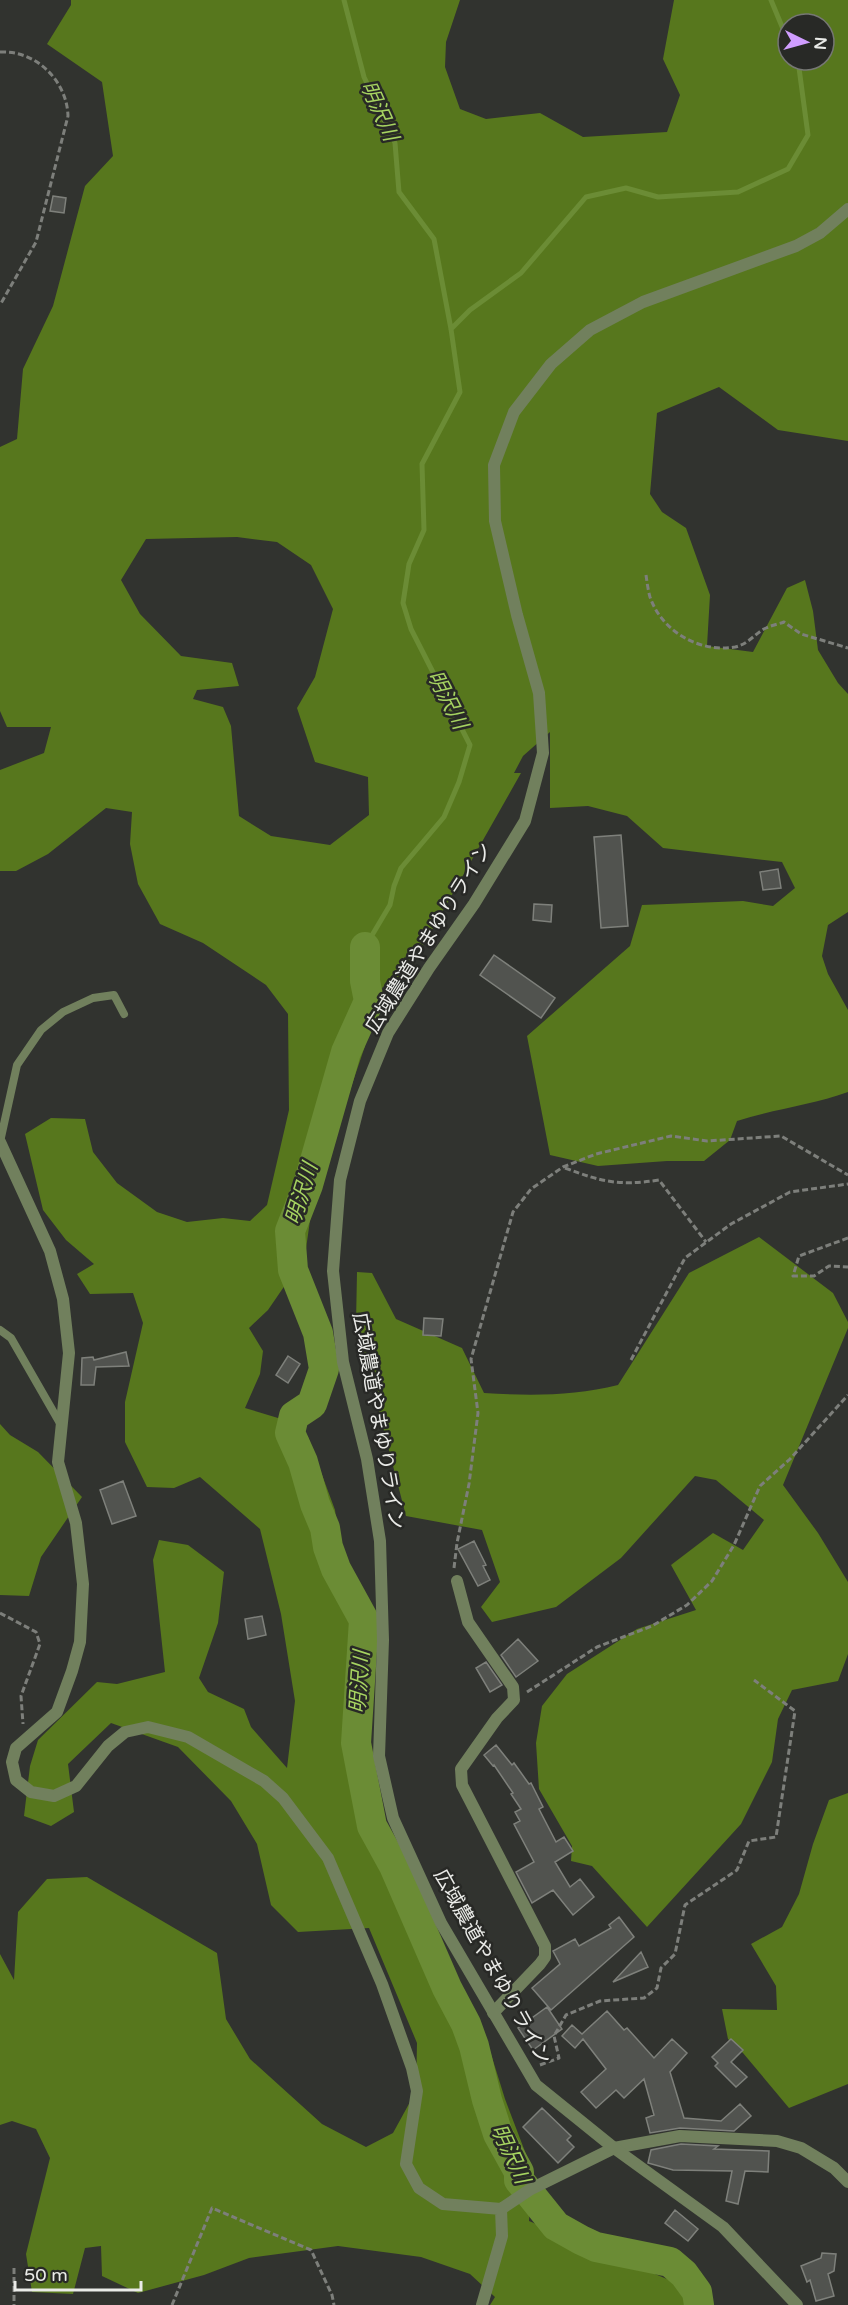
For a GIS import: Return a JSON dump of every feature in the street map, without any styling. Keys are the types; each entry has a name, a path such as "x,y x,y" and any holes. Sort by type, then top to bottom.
{"street":[{"name":"広域農道やまゆりライン","path":"797,2305 723,2227 614,2148 536,2085 441,1923 393,1818 379,1756 383,1640 380,1541 367,1459 342,1350 333,1271 340,1180 360,1101 388,1033 429,968 474,904 525,821 543,753 539,693 517,615 495,521 494,465 514,412 551,364 590,330 643,302 796,246 820,233 848,209"},
{"path":"0,1142 50,1251 63,1299 69,1353 58,1462 76,1523 83,1584 80,1642 72,1671 57,1712 24,1738 16,1748 12,1762 16,1780 31,1791 54,1796 76,1786 108,1746 125,1732 148,1727 188,1737 264,1781 283,1798 328,1858 382,1984 412,2068 417,2091 406,2164 419,2188 443,2204 501,2209 531,2189 614,2148 681,2136 777,2141 801,2148 834,2168 848,2182"},
{"path":"457,1581 468,1622 513,1687 514,1700 497,1718 461,1768 462,1785 545,1946 545,1957 540,1964 493,2013"},
{"path":"482,2305 502,2236 501,2209"}],"lane":[{"path":"0,1142 17,1065 41,1030 63,1012 93,998 114,995 124,1014"},
{"path":"0,1330 11,1338 61,1426"}],"path":[{"path":"0,52 20,54 31,58 48,71 62,88 68,106 68,116 36,242 0,305"},
{"path":"646,575 650,598 660,616 679,636 707,646 735,647 749,642 766,628 784,622 801,634 848,648"},
{"path":"457,1581 454,1559 469,1484 478,1413 471,1359 513,1212 531,1189 563,1167 596,1154 671,1136 707,1141 781,1136 848,1175"},
{"path":"563,1167 596,1180 631,1184 659,1180 706,1242"},
{"path":"631,1360 685,1258 731,1224 790,1192 848,1184"},
{"path":"848,1238 799,1257 793,1276 814,1276 829,1266 848,1267"},
{"path":"514,1700 597,1647 652,1626 687,1605 712,1581 729,1554 760,1486 790,1459 848,1395"},
{"path":"0,1612 36,1632 40,1644 21,1696 24,1738"},
{"path":"527,2070 559,2058 554,2036 566,2015 600,2001 644,1998 657,1988 661,1968 675,1954 685,1905 737,1870 749,1841 776,1837 795,1711 754,1680"},
{"path":"173,2305 212,2208 311,2250 332,2295 334,2305"},
{"path":"14,2268 15,2305"}],"green space":[{"path":"71,0 460,0 446,42 445,67 460,109 486,119 540,113 583,137 667,132 680,95 663,59 674,0 848,0 848,441 778,430 719,387 657,413 650,494 662,512 686,528 710,595 707,646 753,652 787,588 805,580 813,611 818,650 838,683 848,694 848,912 828,925 822,956 828,974 848,1010 848,1092 737,1121 730,1140 704,1161 598,1166 550,1155 527,1036 630,946 642,905 743,901 773,906 795,888 782,862 663,848 627,816 588,806 550,808 550,732 523,756 514,773 521,773 403,981 395,975 369,1001 365,1046 313,1199 305,1256 268,1310 249,1328 263,1351 260,1374 245,1408 278,1418 308,1437 335,1510 341,1556 372,1621 367,1747 382,1816 445,1960 490,2051 505,2099 532,2170 529,2221 674,2282 689,2305 490,2305 495,2297 470,2274 421,2257 338,2246 249,2258 204,2275 138,2293 102,2276 101,2246 85,2248 73,2294 32,2292 26,2254 50,2158 36,2129 12,2121 0,2125 0,1954 14,1980 18,1912 47,1879 87,1877 217,1953 226,2019 250,2059 322,2124 366,2147 393,2133 416,2091 417,2043 369,1928 298,1932 271,1905 257,1844 231,1801 178,1747 111,1723 68,1764 74,1812 51,1826 24,1816 30,1766 38,1740 97,1682 117,1684 165,1672 153,1560 159,1540 188,1545 224,1572 218,1623 199,1678 208,1692 244,1709 251,1727 287,1768 295,1701 281,1614 260,1529 200,1477 174,1488 147,1487 125,1442 125,1402 143,1323 133,1293 90,1294 77,1274 94,1264 66,1240 43,1210 25,1134 51,1118 85,1119 93,1152 117,1183 157,1212 187,1222 223,1218 250,1221 267,1205 289,1110 288,1014 266,985 203,943 160,924 138,884 130,844 132,812 106,808 48,854 16,871 0,871 0,770 44,753 51,727 7,727 0,711 0,447 17,439 23,369 53,306 85,186 113,156 102,82 47,44 71,5","holes":["237,537 277,542 311,565 333,609 315,677 297,708 315,762 368,777 369,815 330,845 271,836 239,816 231,726 223,707 193,699 197,690 239,686 232,663 181,656 140,614 121,580 146,539"]},
{"path":"759,1237 833,1293 848,1322 848,1328 783,1485 818,1533 848,1582 848,1654 838,1681 792,1690 778,1719 772,1762 741,1824 647,1927 592,1866 571,1861 572,1846 539,1789 536,1743 542,1706 567,1674 637,1629 696,1610 671,1565 713,1533 743,1550 764,1520 716,1480 695,1476 621,1558 556,1607 492,1622 481,1607 500,1582 482,1530 406,1516 356,1323 357,1272 372,1273 396,1319 462,1348 484,1393 535,1395 568,1393 618,1385 689,1273"},
{"path":"0,1424 10,1435 38,1452 82,1497 41,1557 29,1596 0,1595"},
{"path":"848,1793 848,2084 789,2108 743,2053 728,2039 722,2009 777,2010 776,1986 751,1944 782,1927 799,1894 813,1844 829,1800"}],"building":[{"path":"53,196 66,198 64,213 50,211"},
{"path":"621,835 628,926 601,928 594,837"},
{"path":"778,869 781,888 763,890 760,872"},
{"path":"534,904 552,905 551,922 533,920"},
{"path":"494,955 555,998 541,1018 480,975"},
{"path":"424,1318 443,1319 441,1336 423,1335"},
{"path":"126,1352 129,1366 96,1367 94,1385 81,1385 82,1358 93,1357 94,1360"},
{"path":"288,1356 300,1364 288,1383 276,1375"},
{"path":"123,1481 136,1516 112,1524 100,1490"},
{"path":"474,1541 486,1565 483,1566 490,1580 478,1586 458,1549"},
{"path":"262,1616 266,1635 248,1639 245,1619"},
{"path":"518,1639 538,1661 516,1677 501,1655"},
{"path":"486,1662 502,1685 490,1692 476,1668"},
{"path":"496,1745 512,1765 514,1763 529,1784 531,1783 543,1807 539,1809 556,1842 564,1837 573,1851 555,1862 570,1887 580,1879 594,1897 573,1915 553,1890 532,1903 516,1872 534,1862 514,1824 520,1821 515,1812 521,1809 494,1765 484,1755"},
{"path":"619,1917 634,1937 551,2010 532,1988 560,1964 553,1951 575,1939 579,1946 611,1928 609,1925"},
{"path":"641,1952 648,1967 613,1982"},
{"path":"547,2007 562,2029 533,2050 518,2028"},
{"path":"607,2011 624,2030 627,2028 654,2058 672,2039 687,2053 670,2072 684,2118 721,2121 740,2104 751,2116 734,2131 680,2128 650,2133 646,2118 654,2115 644,2079 624,2098 616,2090 596,2108 581,2092 606,2069 583,2039 575,2048 562,2036 572,2025 582,2034"},
{"path":"731,2039 743,2050 731,2062 747,2077 736,2087 715,2066 718,2063 712,2057"},
{"path":"542,2108 571,2136 567,2140 574,2147 558,2163 523,2127"},
{"path":"681,2144 718,2146 714,2149 769,2151 768,2172 745,2171 738,2204 726,2201 732,2171 673,2170 648,2163 651,2150"},
{"path":"675,2210 698,2229 688,2241 665,2223"},
{"path":"822,2253 836,2254 834,2271 828,2274 834,2296 816,2301 810,2280 807,2282 801,2266 821,2258"}],"waterway":[{"name":"明沢川","path":"344,0 364,77 395,143 399,192 434,239 451,329 460,392 422,464 424,530 409,564 403,603 411,629 470,745 459,782 444,817 401,868 390,905 365,947"},
{"path":"771,0 776,12"},
{"path":"451,329 470,310 521,273 586,197 626,188 658,197 738,192 788,169 808,135 800,72"},
{"name":"明沢川","path":"365,947 365,981 369,1001 346,1052 308,1185 290,1231 293,1270 318,1333 324,1369 312,1404 294,1416 290,1433 303,1462 336,1569 364,1620 356,1743 372,1826 394,1866 447,1988 466,2024 498,2134 519,2172 519,2180 556,2226 581,2240 596,2247 670,2262 684,2274 697,2292 699,2305"}]}
